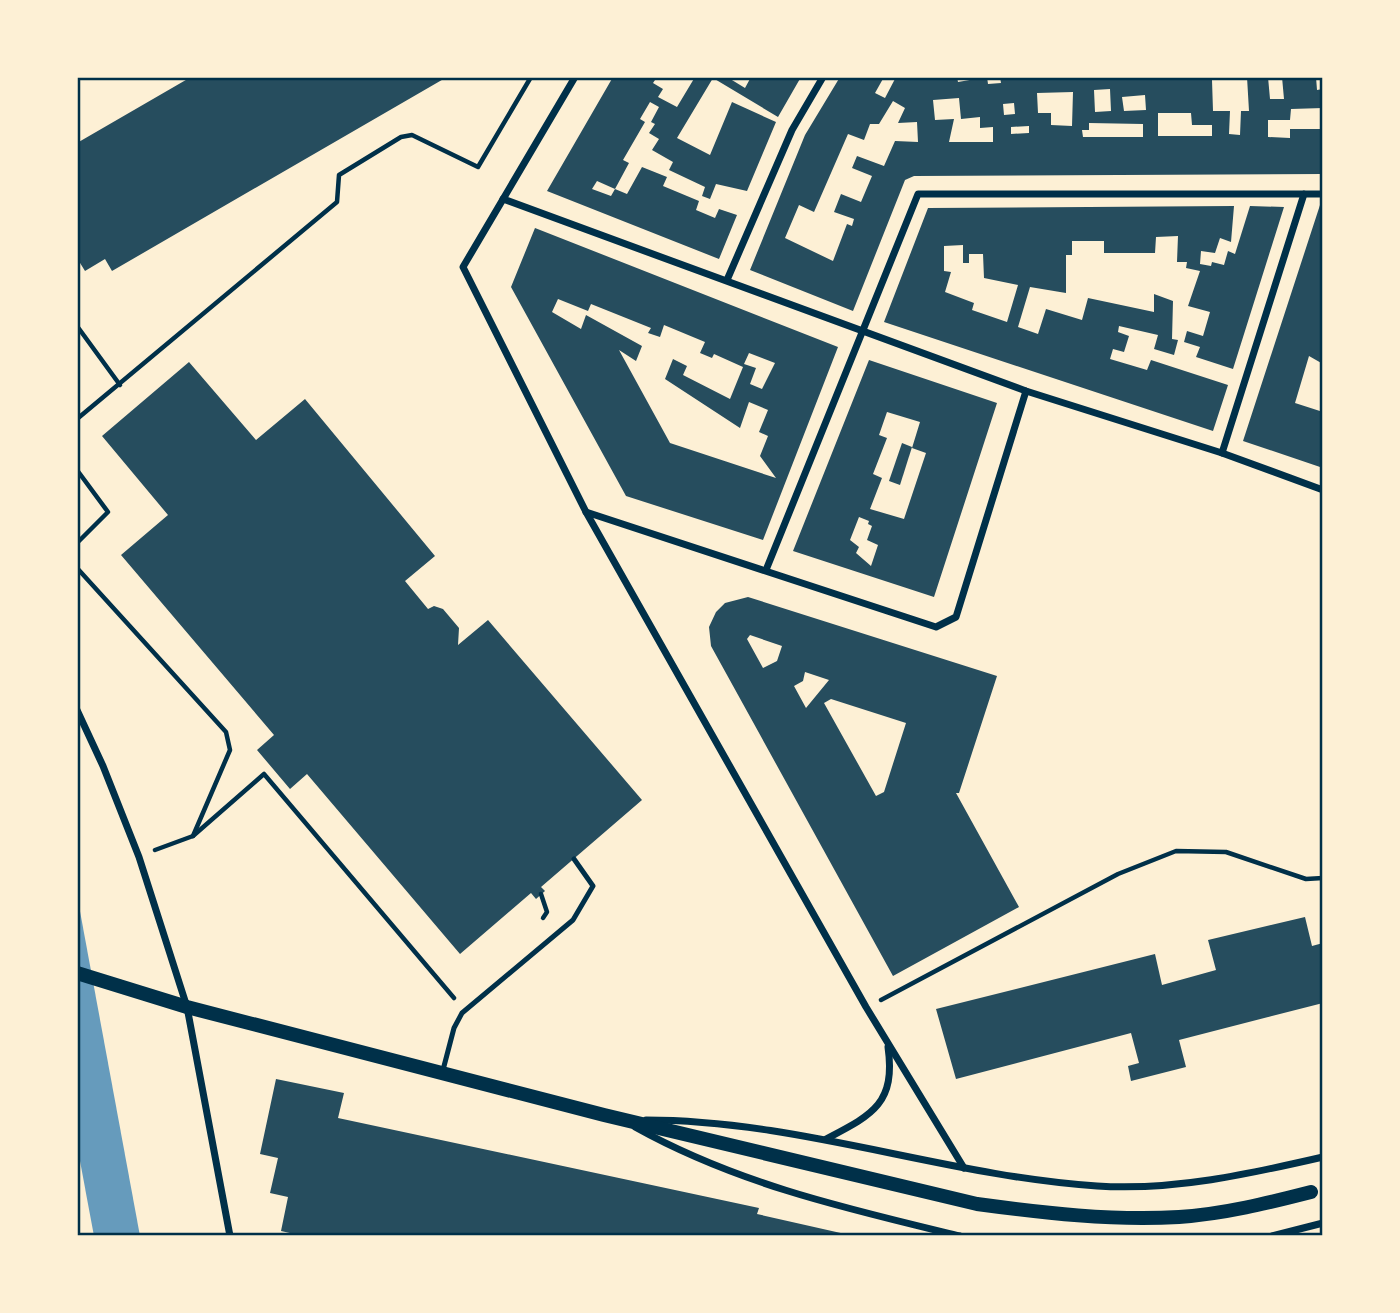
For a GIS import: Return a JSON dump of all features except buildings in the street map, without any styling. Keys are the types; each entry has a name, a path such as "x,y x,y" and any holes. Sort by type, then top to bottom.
{"main road":[{"path":"77,973 187,1007 622,1120 882,1184 977,1204 1038,1213 1135,1218 1181,1217 1268,1203 1311,1192"}],"street":[{"path":"575,77 463,267 586,512 866,1007 964,1168"},
{"path":"727,280 792,130 822,77"},
{"path":"766,570 918,194 1323,194"},
{"path":"1222,453 1304,194"},
{"path":"503,199 727,280 862,333 1026,391 1222,453 1323,490"},
{"path":"586,512 936,627 956,617 1026,391"},
{"path":"77,710 103,766 139,857 187,1007 230,1236"},
{"path":"826,1139 853,1125 883,1098 892,1074 887,1043"},
{"path":"622,1120 673,1120 751,1127 826,1139 964,1168 1098,1186 1152,1186 1206,1181 1323,1157"},
{"path":"622,1120 680,1152 749,1180 806,1199 960,1236"},
{"path":"1272,1236 1323,1223"}],"lane":[{"path":"442,1073 454,1028 462,1013 573,920 593,886 574,859"}],"path":[{"path":"77,419 337,202 339,175 401,137 412,135 478,167 531,77"},
{"path":"77,326 120,385"},
{"path":"77,470 108,512 77,542"},
{"path":"77,568 226,732 230,750 193,836"},
{"path":"139,857 193,836 264,774 454,998 464,989"},
{"path":"866,1007 1118,874 1176,851 1226,852 1306,879 1323,878"},
{"path":"537,927 547,912 541,894"}],"water":[{"path":"77,895 140,1236 94,1236 77,1145"}]}
